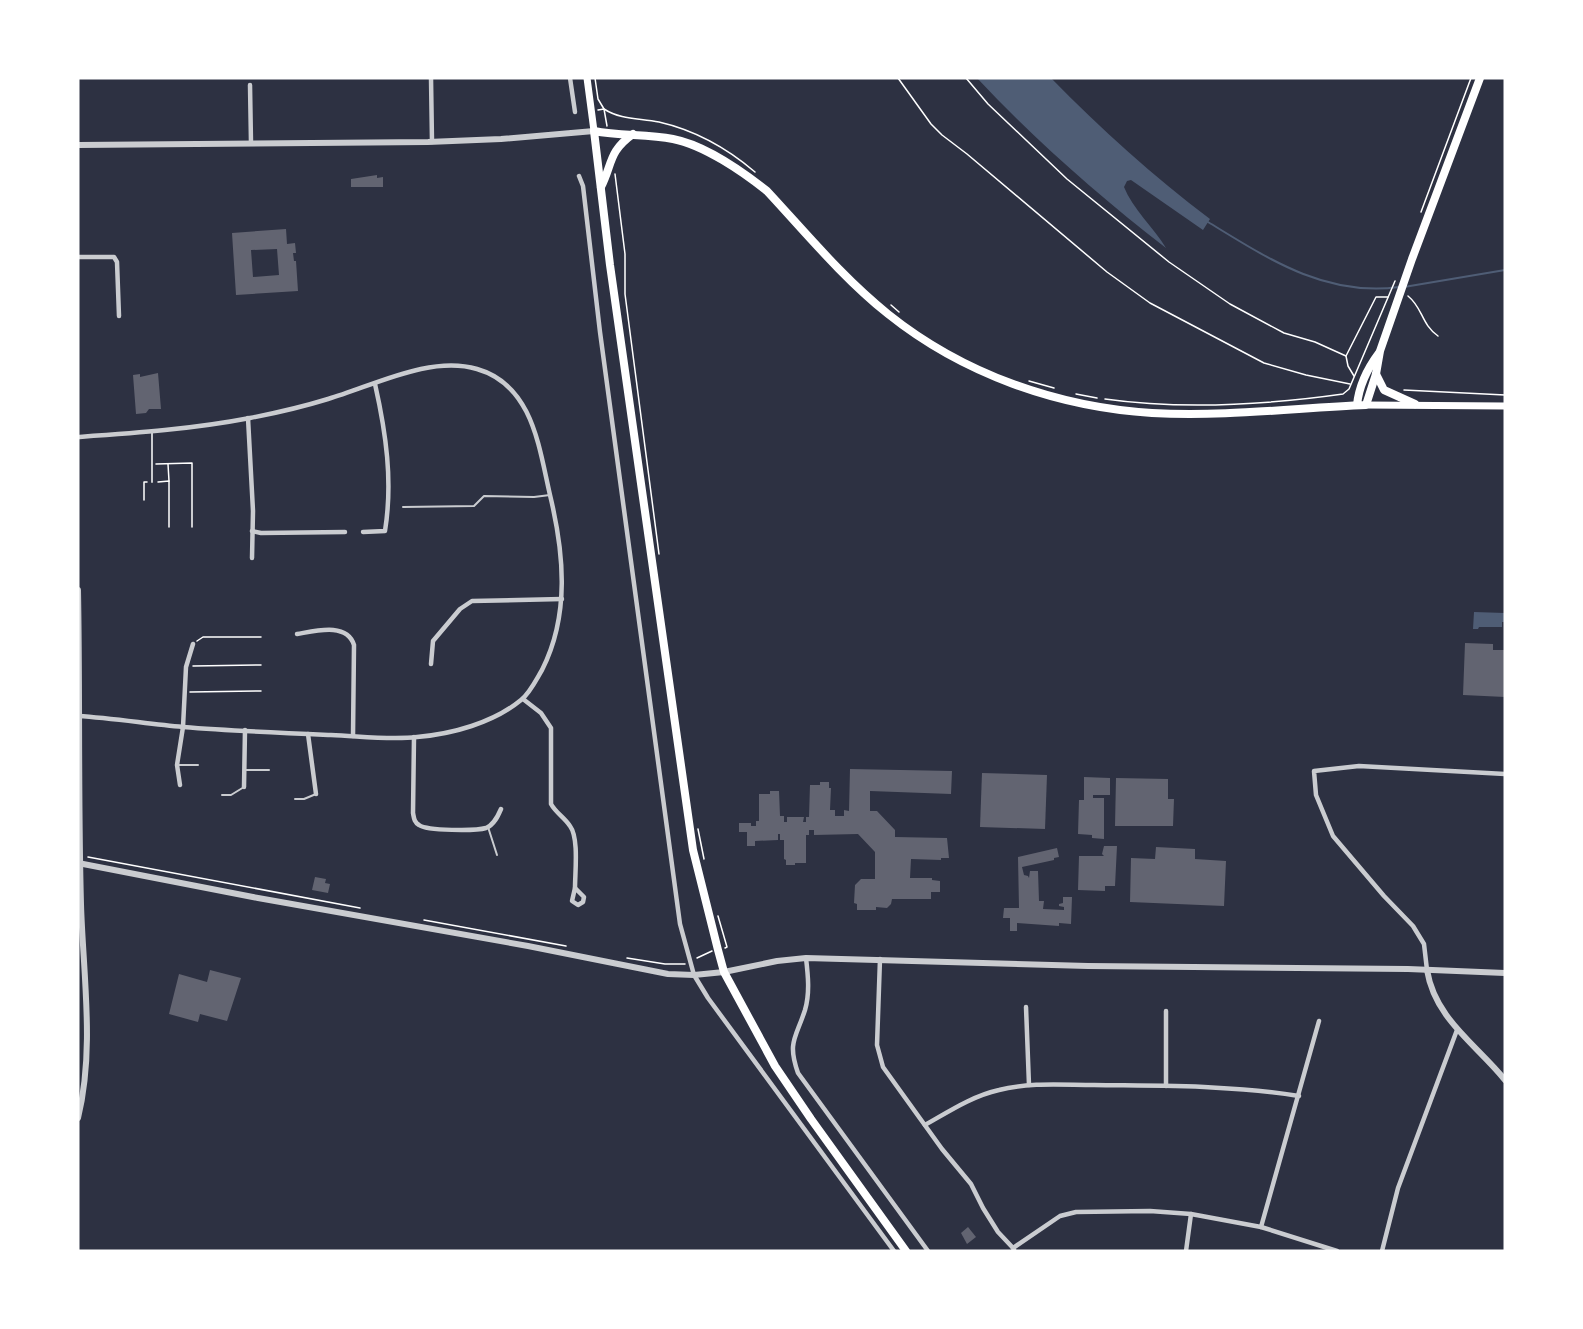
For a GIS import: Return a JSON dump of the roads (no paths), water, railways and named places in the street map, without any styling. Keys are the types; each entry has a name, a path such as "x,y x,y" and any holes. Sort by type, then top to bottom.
{"main road":[{"path":"587,78 693,850 718,950 724,972 775,1066 906,1251"},
{"path":"1366,405 1376,374 1380,351 1412,259 1480,78"},
{"path":"594,131 685,142 720,159 767,191 843,272 888,314 926,341 963,362 1020,386 1073,402 1152,413 1228,412 1357,405 1505,406"},
{"path":"601,187 609,172 614,152 633,134"},
{"path":"1357,405 1358,391 1369,366 1380,351"},
{"path":"1376,374 1384,390 1415,404"}],"street":[{"path":"431,78 432,142"},
{"path":"570,78 574,112"},
{"path":"250,85 251,143"},
{"path":"78,145 432,142 594,131"},
{"path":"579,176 583,186 600,332 680,924 690,962 694,975 708,998 894,1251"},
{"path":"78,257 114,257 117,262 119,316"},
{"path":"78,437 152,431 248,418 326,400 429,368 452,365 477,369 492,375 508,386 529,415 537,435 555,513 562,563 562,598 555,637 547,660 535,682 523,699 504,711 453,731 414,737 354,736 183,727 78,716"},
{"path":"363,531 385,531 389,496 384,428 375,384"},
{"path":"248,418 252,465 252,558"},
{"path":"252,531 261,533 345,532"},
{"path":"78,590 80,863 86,1059 78,1118"},
{"path":"431,664 433,640 460,609 472,602 562,598"},
{"path":"297,634 330,629 344,632 352,638 354,645 354,736"},
{"path":"180,785 177,765 183,727 186,667 193,644"},
{"path":"523,699 540,713 551,728 551,804 571,826 574,835 575,888"},
{"path":"244,787 245,730"},
{"path":"308,734 316,794"},
{"path":"414,737 414,820 419,825 428,828 488,827 496,820 501,809"},
{"path":"1505,774 1359,766 1314,771 1316,795 1333,836 1413,926 1424,944 1427,970 1436,1001 1457,1030 1505,1080"},
{"path":"80,863 668,974 694,975 724,972 777,961 806,958 1505,973"},
{"path":"806,958 808,985 805,1008 792,1048 798,1072 927,1251"},
{"path":"880,959 877,1045 883,1067 971,1184 998,1232 1014,1250 1060,1216 1076,1212 1150,1211 1191,1214 1261,1227 1337,1251"},
{"path":"1026,1007 1029,1085"},
{"path":"1166,1011 1166,1086"},
{"path":"1261,1227 1319,1021"},
{"path":"1382,1251 1398,1188 1457,1030"},
{"path":"925,1125 978,1096 997,1090 1029,1085 1166,1086 1299,1096"},
{"path":"1185,1251 1191,1214"}],"lane":[{"path":"152,431 152,482"},
{"path":"403,507 474,506 484,496 534,498 550,495"},
{"path":"177,765 198,765"},
{"path":"245,770 269,770"},
{"path":"222,795 231,795 244,787"},
{"path":"295,799 304,799 316,794"},
{"path":"488,827 497,855"}],"water":[{"path":"977,78 1051,78 1128,152 1210,219 1203,230 1131,180 1127,181 1124,187 1128,195 1166,248 1068,167"},
{"path":"1474,612 1505,613 1505,622 1502,622 1502,627 1473,629"}],"waterway":[{"path":"1208,222 1252,249 1298,272 1346,286 1372,289 1399,287"},
{"path":"1404,287 1505,270"}]}
